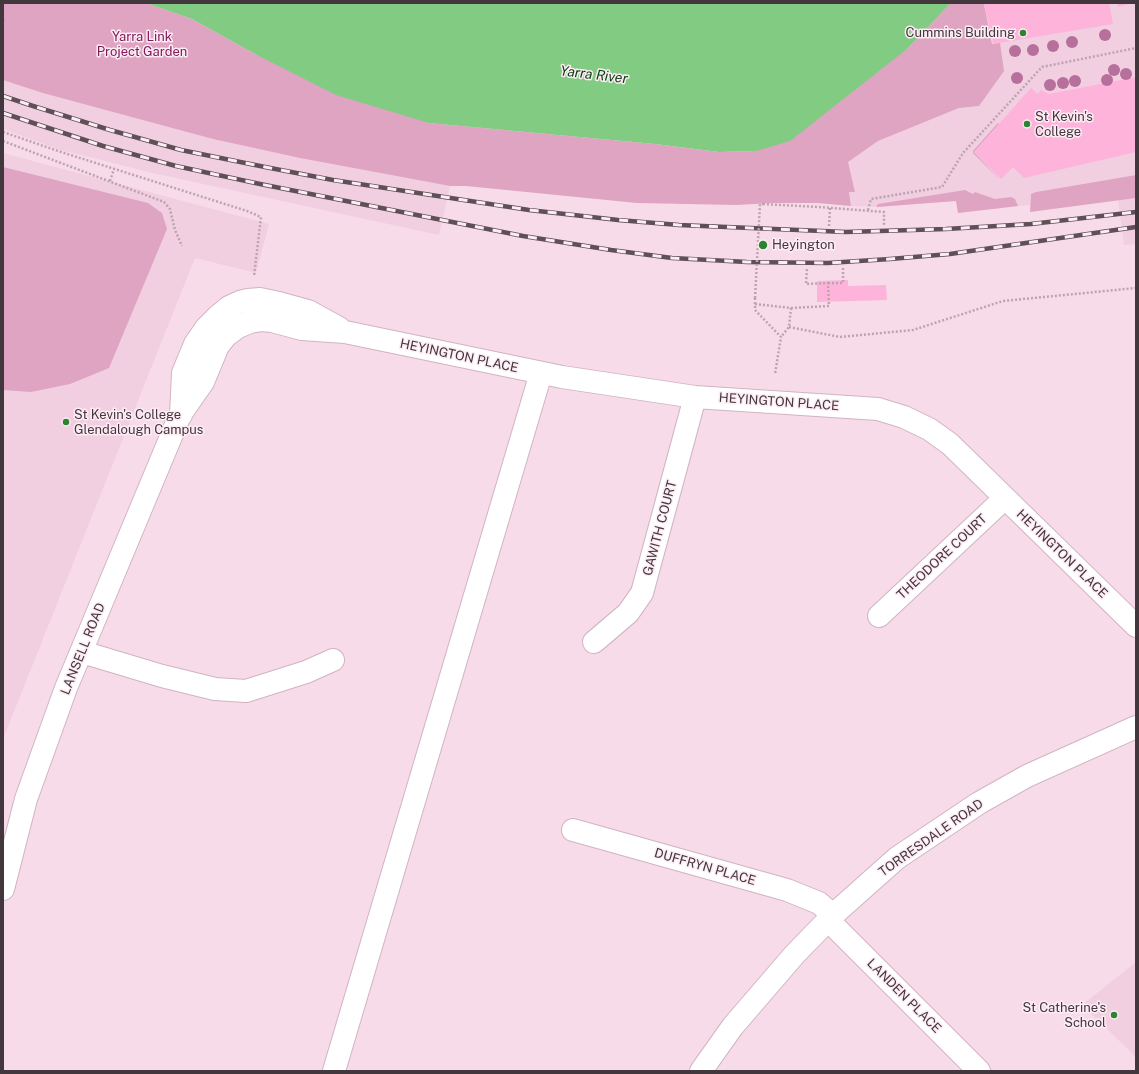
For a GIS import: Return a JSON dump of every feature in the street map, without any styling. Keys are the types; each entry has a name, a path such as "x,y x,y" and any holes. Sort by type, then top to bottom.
{"street":[{"name":"HEYINGTON PLACE","path":"248,300 260,299 308,311 345,332"},
{"name":"LANSELL ROAD","path":"180,416 183,373 195,344 206,328 218,316 229,307 248,300"},
{"name":"HEYINGTON PLACE","path":"250,322 262,320 272,321 302,329 345,332 562,378 696,396 878,409 904,417 929,429 950,444 1136,626"},
{"name":"LANSELL ROAD","path":"3,889 26,799 66,688 180,416 203,382 218,346 226,336 238,327 250,322"},
{"path":"334,1071 541,373"},
{"name":"GAWITH COURT","path":"594,642 628,614 642,593 696,396"},
{"name":"THEODORE COURT","path":"879,616 1005,498"},
{"path":"82,652 162,676 215,689 246,691 306,672 333,660"},
{"name":"TORRESDALE ROAD","path":"701,1071 733,1026 767,986 830,918 897,858 979,803 1027,776 1136,727"},
{"name":"DUFFRYN PLACE","path":"573,830 787,890 818,903 830,918"},
{"name":"LANDEN PLACE","path":"830,918 979,1071"}],"path":[{"path":"868,210 870,199 942,187 964,152 1042,67 1136,48"},
{"path":"3,132 247,211 261,217 254,279 248,300"},
{"path":"3,141 164,202 170,210 175,230 182,246"},
{"path":"110,181 114,169"},
{"path":"781,337 755,310 760,204 884,212 884,226"},
{"path":"829,226 830,208"},
{"path":"806,268 806,284 843,283 843,267"},
{"path":"755,304 791,308 829,306 828,283"},
{"path":"789,327 840,336 913,330 1003,301 1136,288"},
{"path":"775,374 781,337 789,327 791,308"}],"shaded area":[{"name":"St Kevin's College","path":"1136,3 1136,175 1036,192 1031,194 1030,205 958,213 956,201 880,207 851,206 849,192 855,192 847,162 878,141 959,108 979,106 1000,43 993,44 984,4"},
{"path":"3,79 213,139 300,158 450,186 439,235 157,174 57,149 3,129"},
{"name":"St Kevin's College Glendalough Campus","path":"3,153 269,224 256,273 195,258 3,739"},
{"path":"1136,198 1136,244 1124,245 1118,200"},
{"name":"St Catherine's School","path":"1136,962 1136,1057 1082,1005"}],"green space":[{"name":"Yarra Link Project Garden","path":"3,3 146,3 192,19 255,54 429,123 655,144 719,152 756,151 907,49 951,3 989,3 984,4 992,44 1000,43 1004,71 979,106 959,108 878,141 848,162 855,192 849,192 851,206 817,203 736,205 637,203 466,186 450,186 300,158 213,139 43,93 3,80"},
{"path":"998,123 999,124 974,152 1000,180 973,153 973,151"},
{"path":"3,167 148,203 162,213 167,229 109,368 70,384 31,392 3,390"},
{"path":"1136,175 1136,198 1030,212 1031,194 1036,192"},
{"path":"965,190 973,194 975,192 995,199 1011,197 1015,199 1018,206 958,213 956,201 876,207 878,204"}],"water":[{"name":"Yarra River","path":"146,3 951,3 907,49 790,141 756,151 719,152 655,144 429,123 336,95 255,54 192,19"}],"building":[{"name":"Cummins Building","path":"1109,3 1113,24 993,44 984,4"},
{"path":"1117,3 1129,3 1129,4 1118,7"},
{"path":"1136,77 1136,152 1024,178 1013,167 1001,179 974,152 1031,88 1038,94 1041,90 1049,94"},
{"path":"848,280 848,286 886,285 887,300 817,302 817,281"}],"railway":[{"path":"3,96 110,130 181,150 265,167 333,180 529,210 618,220 679,225 846,232 946,229 1031,224 1136,212"},
{"path":"3,113 103,146 176,166 523,236 672,258 747,262 828,263 890,259 950,254 1136,227"}],"place":[{"name":"Cummins Building","path":"1023,33"},
{"name":"St Kevin's College","path":"1027,124"},
{"name":"Heyington","path":"763,245"},
{"name":"St Kevin's College Glendalough Campus","path":"66,422"},
{"name":"St Catherine's School","path":"1114,1015"}]}
